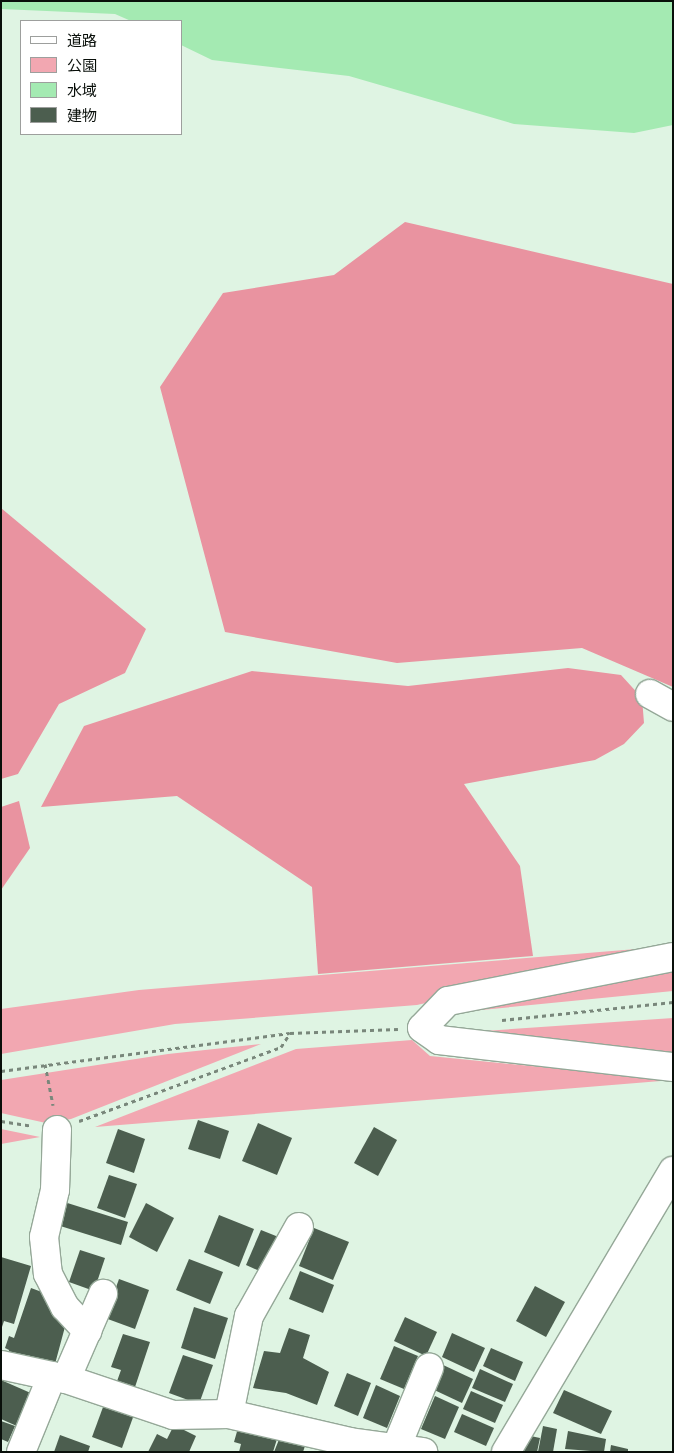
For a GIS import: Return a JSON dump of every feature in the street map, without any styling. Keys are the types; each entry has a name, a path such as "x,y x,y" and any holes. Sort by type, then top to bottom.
{"street":[{"path":"673,957 448,1002 422,1028 439,1040 673,1067"},
{"path":"57,1130 55,1190 44,1236 48,1274 66,1307 87,1332"},
{"path":"506,1452 673,1171"},
{"path":"229,1414 249,1316 300,1227"},
{"path":"21,1452 59,1378 87,1332 103,1294"},
{"path":"1,1365 59,1378 173,1415 229,1414 350,1447 396,1448 423,1452"},
{"path":"396,1448 429,1368"}],"path":[{"path":"499,1020 673,1002"},
{"path":"1,1071 290,1033 422,1028"},
{"path":"1,1120 57,1130 281,1047 290,1033"},
{"path":"46,1064 57,1130"}],"green space":[{"path":"673,946 417,1005 175,1024 1,1054 1,1009 139,990"},
{"path":"673,969 673,991 471,1011"},
{"path":"673,1018 673,1059 455,1033"},
{"path":"412,1040 430,1056 673,1080 95,1127 296,1049"},
{"path":"261,1044 71,1119 46,1123 1,1113 1,1080 168,1054"},
{"path":"1,1129 40,1137 1,1144"}],"shaded area":[{"path":"405,222 673,284 673,687 582,648 397,663 225,632 160,387 223,293 334,275"},
{"path":"1,508 146,629 125,673 59,704 18,774 1,779"},
{"path":"568,668 621,675 642,698 644,723 624,744 595,760 464,784 520,866 533,956 318,974 312,887 177,796 41,807 84,726 252,671 408,686"},
{"path":"19,801 30,848 1,890 1,807"}],"water":[{"path":"1,1 673,1 673,125 634,133 514,124 349,76 212,60 182,45 182,20 129,20 115,14 1,9"}],"building":[{"path":"198,1120 229,1131 220,1159 188,1149"},
{"path":"258,1123 292,1138 277,1175 242,1161"},
{"path":"374,1127 397,1140 378,1176 354,1163"},
{"path":"118,1129 145,1139 134,1173 106,1163"},
{"path":"109,1175 137,1184 125,1218 97,1208"},
{"path":"61,1201 128,1222 121,1245 54,1224"},
{"path":"146,1203 174,1218 157,1252 129,1237"},
{"path":"219,1215 254,1229 239,1267 204,1252"},
{"path":"314,1228 349,1242 333,1280 299,1266"},
{"path":"261,1230 281,1238 266,1274 246,1265"},
{"path":"80,1250 105,1258 94,1291 69,1282"},
{"path":"1,1257 31,1266 14,1324 4,1321 2,1327"},
{"path":"189,1259 223,1272 210,1304 176,1290"},
{"path":"300,1271 334,1285 323,1313 289,1299"},
{"path":"119,1279 149,1290 135,1329 105,1318"},
{"path":"535,1286 565,1302 546,1337 516,1321"},
{"path":"31,1288 50,1295 49,1309 62,1313 66,1323 55,1364 27,1355 25,1360 8,1354 9,1350 5,1348 9,1336 14,1338"},
{"path":"194,1307 228,1318 215,1359 181,1348"},
{"path":"405,1317 437,1332 426,1356 394,1341"},
{"path":"289,1328 310,1335 303,1358 329,1372 317,1405 286,1393 253,1388 264,1351 280,1353"},
{"path":"452,1333 485,1348 474,1372 442,1357"},
{"path":"123,1334 150,1342 134,1390 116,1384 121,1370 111,1367"},
{"path":"394,1346 418,1356 404,1389 380,1379"},
{"path":"491,1348 523,1362 515,1381 483,1366"},
{"path":"183,1355 213,1365 199,1404 169,1393"},
{"path":"441,1364 473,1379 462,1403 430,1388"},
{"path":"480,1369 513,1384 505,1402 472,1388"},
{"path":"347,1373 371,1383 358,1416 334,1406"},
{"path":"1,1380 33,1394 19,1427 1,1419"},
{"path":"376,1385 400,1396 387,1428 363,1418"},
{"path":"564,1390 612,1411 601,1434 553,1413"},
{"path":"471,1391 503,1405 495,1423 463,1409"},
{"path":"435,1396 459,1407 445,1439 421,1429"},
{"path":"106,1399 136,1409 122,1448 92,1437"},
{"path":"462,1414 494,1428 486,1446 454,1432"},
{"path":"1,1421 15,1426 8,1442 1,1439"},
{"path":"174,1425 196,1436 189,1452 148,1452 157,1434 167,1439"},
{"path":"543,1426 557,1429 553,1452 538,1452"},
{"path":"238,1428 277,1439 273,1452 239,1452 241,1444 234,1442"},
{"path":"568,1431 606,1439 604,1452 565,1449"},
{"path":"60,1435 90,1446 88,1452 54,1452"},
{"path":"526,1435 540,1438 537,1452 522,1452"},
{"path":"280,1437 305,1446 303,1452 274,1452"},
{"path":"611,1445 628,1449 628,1452 610,1452"}]}
